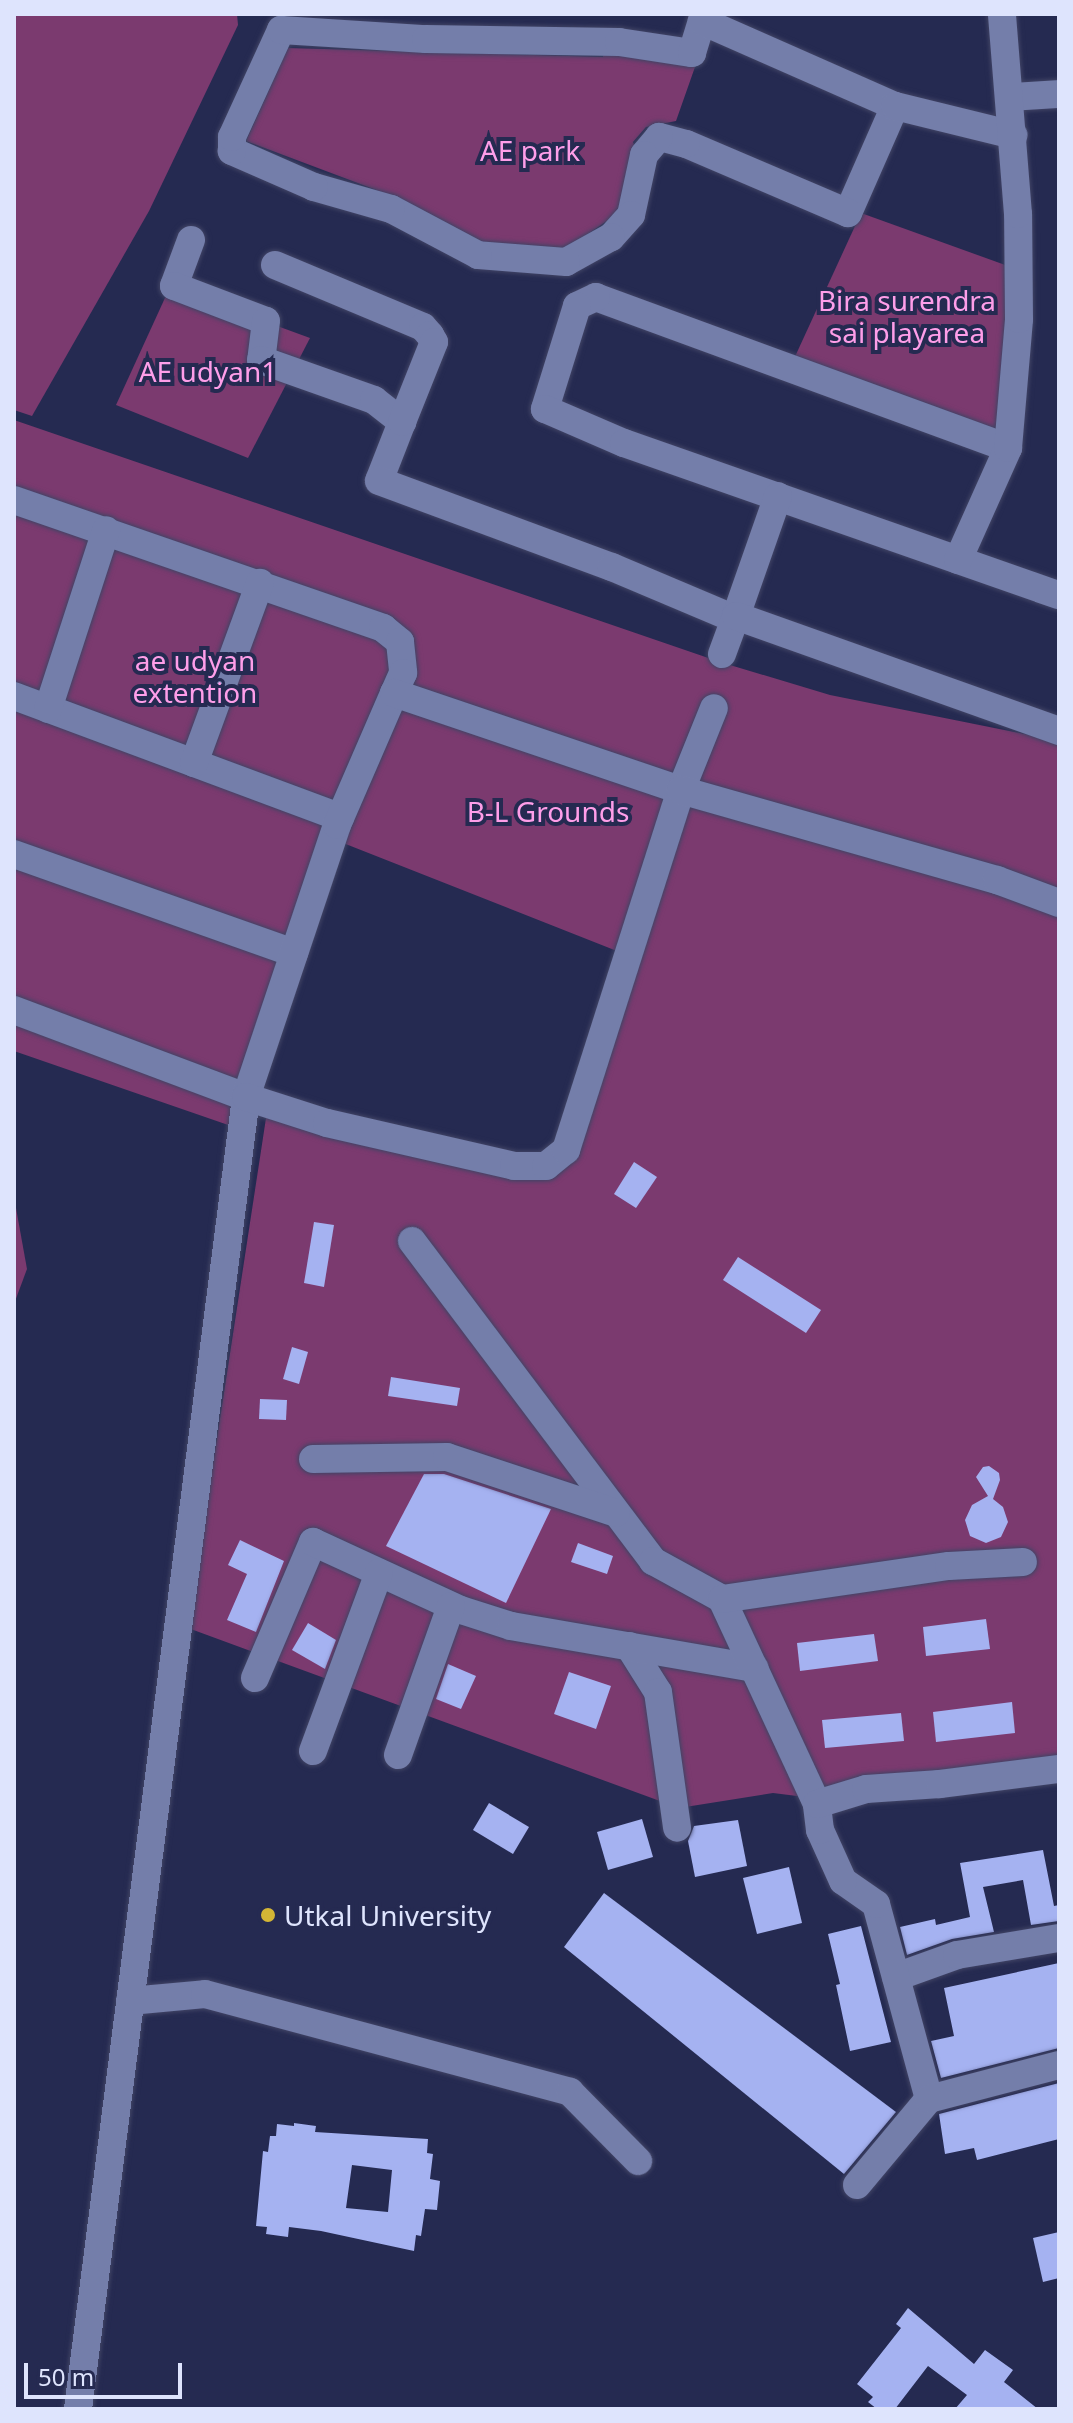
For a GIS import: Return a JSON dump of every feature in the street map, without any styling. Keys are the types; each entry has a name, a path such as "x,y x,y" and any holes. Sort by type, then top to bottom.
{"street":[{"path":"958,560 1008,448 1019,319 1018,214 1002,14"},
{"path":"895,106 848,213 686,144 659,137 644,155 631,215 611,237 566,262 478,255 391,209 314,187 232,151 232,137 281,30 426,39 619,42 692,53 702,21 895,106 1013,135"},
{"path":"1011,97 1059,94"},
{"path":"191,240 174,286 266,321 261,360 374,400 402,422"},
{"path":"275,265 423,327 434,342 379,481 612,567 735,617 1059,731"},
{"path":"1008,448 596,297 577,306 545,409 624,443 1059,595"},
{"path":"722,654 778,496"},
{"path":"14,500 383,628 400,642 403,673 340,817 246,1097 78,2409"},
{"path":"48,709 106,530"},
{"path":"194,763 260,583"},
{"path":"394,693 681,790 997,880 1059,903"},
{"path":"14,696 340,817"},
{"path":"14,1010 246,1097 327,1123 514,1166 546,1166 566,1150 681,790 714,708"},
{"path":"14,854 294,953"},
{"path":"412,1241 653,1561 722,1599 817,1804 820,1830 843,1881 876,1904 929,2099"},
{"path":"313,1459 447,1457 616,1513"},
{"path":"255,1678 313,1542 451,1606 511,1626 754,1668"},
{"path":"722,1599 949,1566 1023,1562"},
{"path":"313,1751 379,1573"},
{"path":"398,1755 451,1606"},
{"path":"629,1646 658,1692 677,1828"},
{"path":"817,1804 866,1789 940,1784 1059,1769"},
{"path":"896,1977 957,1955 1059,1938"},
{"path":"130,2001 205,1994 570,2092 638,2161"},
{"path":"857,2185 929,2099 1059,2065"}],"green space":[{"path":"14,14 237,14 238,25 149,211 32,416 14,410"},
{"name":"AE park","path":"604,42 695,67 676,121 646,127 633,142 642,166 614,216 563,251 481,243 387,194 246,141 288,48 603,57"},
{"name":"Bira surendra sai playarea","path":"861,213 1008,266 1001,436 793,361"},
{"name":"AE udyan1","path":"170,287 310,338 248,458 116,405"},
{"path":"14,420 720,662 830,695 1059,741 1059,1762 821,1799 773,1793 679,1808 188,1628 268,1105 546,1167 627,955 338,841 234,1127 14,1051"},
{"path":"14,1197 27,1269 14,1304"}],"building":[{"path":"634,1162 657,1177 636,1208 614,1194"},
{"path":"314,1222 334,1225 324,1287 304,1283"},
{"path":"738,1257 821,1310 806,1333 723,1280"},
{"path":"292,1347 308,1352 299,1384 283,1379"},
{"path":"391,1377 460,1388 457,1406 388,1396"},
{"path":"260,1399 287,1400 286,1420 259,1419"},
{"path":"989,1466 999,1473 1000,1480 993,1499 1003,1507 1008,1522 1001,1537 986,1543 970,1536 965,1520 972,1505 988,1496 976,1477 983,1467"},
{"path":"424,1474 444,1474 551,1509 506,1603 386,1546"},
{"path":"240,1540 284,1561 256,1632 227,1620 247,1574 228,1565"},
{"path":"578,1543 613,1556 607,1574 571,1562"},
{"path":"986,1619 990,1649 926,1656 923,1627"},
{"path":"308,1623 336,1640 325,1669 292,1650"},
{"path":"874,1634 878,1661 800,1671 797,1643"},
{"path":"448,1664 476,1676 461,1709 436,1699"},
{"path":"569,1672 611,1686 596,1729 554,1714"},
{"path":"1012,1702 1015,1733 936,1742 933,1712"},
{"path":"901,1713 904,1741 825,1748 822,1720"},
{"path":"489,1803 529,1827 513,1854 473,1830"},
{"path":"642,1819 653,1857 608,1870 597,1832"},
{"path":"738,1820 747,1866 695,1877 688,1841 694,1826"},
{"path":"1043,1850 1054,1906 1059,1905 1059,1921 1031,1925 1023,1880 983,1887 994,1932 952,1939 907,1955 900,1927 935,1919 936,1925 970,1917 960,1863"},
{"path":"789,1867 802,1923 757,1934 743,1878"},
{"path":"604,1893 896,2112 844,2174 564,1947"},
{"path":"861,1926 891,2042 850,2051 836,1985 840,1984 828,1934"},
{"path":"1059,1963 1059,2048 941,2078 931,2041 954,2036 944,1988"},
{"path":"1059,2083 1059,2139 977,2160 974,2148 945,2154 939,2114"},
{"path":"294,2123 316,2126 315,2132 428,2139 427,2153 433,2154 430,2179 440,2181 437,2210 425,2209 421,2236 416,2235 414,2251 289,2227 288,2237 266,2234 267,2227 256,2226 263,2151 268,2152 270,2136 276,2136 277,2124 294,2126","holes":["352,2165 392,2170 388,2212 346,2208"]},
{"path":"1059,2232 1059,2278 1043,2282 1033,2238"},
{"path":"908,2308 974,2364 985,2350 1013,2370 1004,2382 1038,2409 955,2409 967,2395 928,2366 895,2409 877,2409 868,2402 873,2397 857,2384 901,2328 896,2324"}],"place":[{"name":"Utkal University","path":"268,1915"}],"park label":[{"name":"ae udyan extention","path":"195,676"},
{"name":"B-L Grounds","path":"548,811"}]}
